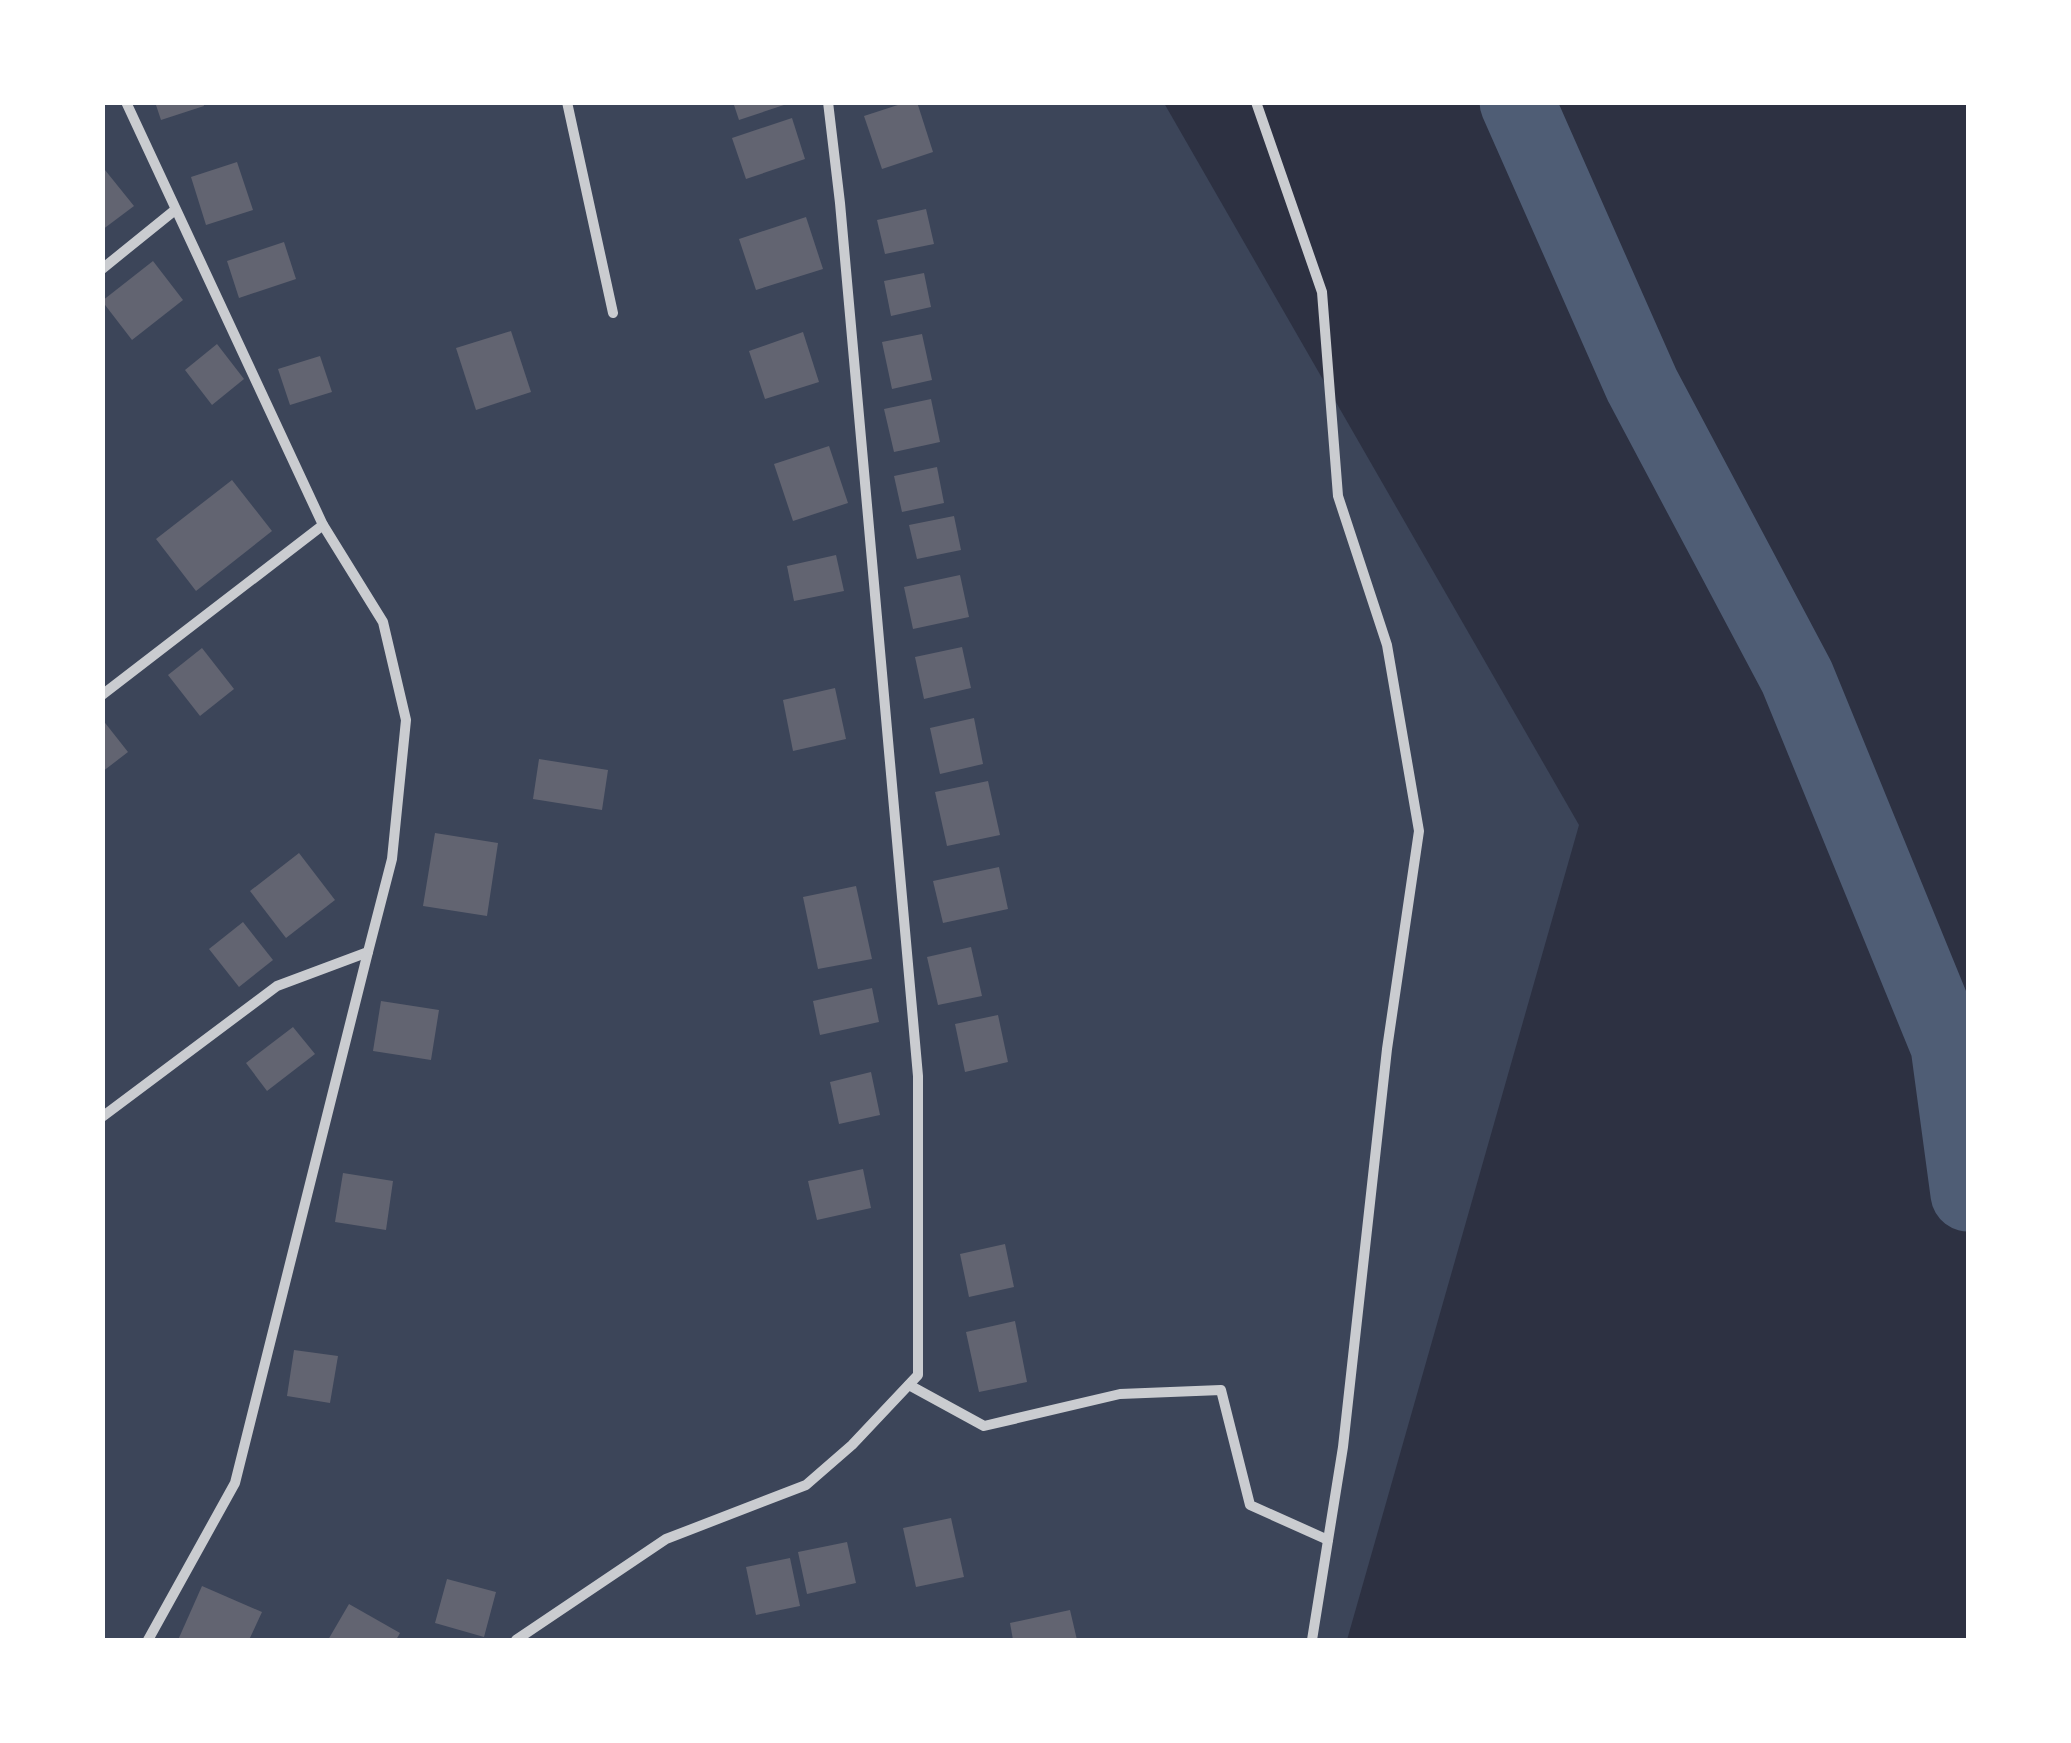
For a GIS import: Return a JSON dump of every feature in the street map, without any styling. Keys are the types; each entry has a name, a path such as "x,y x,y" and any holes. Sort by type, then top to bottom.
{"street":[{"path":"126,102 324,525 383,622 406,720 392,859 235,1483 148,1640"},
{"path":"567,102 613,313"},
{"path":"516,1640 666,1539 806,1485 852,1445 918,1376 918,1076 828,102"},
{"path":"1256,102 1322,292 1338,496 1387,645 1419,831 1388,1049 1342,1447 1312,1640"},
{"path":"102,268 175,210"},
{"path":"102,695 324,525"},
{"path":"102,1117 278,986 368,952"},
{"path":"910,1385 984,1426 1120,1394 1221,1390 1250,1505 1328,1540"}],"shaded area":[{"path":"102,103 1164,103 1579,825 1347,1640 103,1640"}],"building":[{"path":"155,102 203,102 204,106 161,120"},
{"path":"733,102 790,102 790,103 739,120"},
{"path":"917,102 933,152 882,169 864,116"},
{"path":"792,118 805,159 746,179 732,138"},
{"path":"237,162 253,210 206,225 191,177"},
{"path":"105,170 134,206 102,230 102,172"},
{"path":"926,209 934,244 885,254 877,220"},
{"path":"806,217 823,269 756,290 739,239"},
{"path":"284,242 296,279 239,298 227,261"},
{"path":"153,261 183,300 132,340 102,301"},
{"path":"924,273 931,307 891,316 884,281"},
{"path":"511,331 531,392 476,410 456,348"},
{"path":"803,332 819,382 765,399 749,351"},
{"path":"922,334 932,380 892,389 882,342"},
{"path":"217,344 244,379 212,405 185,370"},
{"path":"320,356 332,392 290,405 278,369"},
{"path":"931,399 940,442 894,452 884,409"},
{"path":"829,446 848,503 793,521 774,464"},
{"path":"937,467 944,503 902,512 894,476"},
{"path":"232,480 272,531 196,591 156,539"},
{"path":"954,516 961,550 917,559 909,525"},
{"path":"836,555 844,591 794,601 787,566"},
{"path":"960,575 969,617 913,629 904,587"},
{"path":"962,647 971,688 924,699 915,657"},
{"path":"202,648 234,689 200,716 168,675"},
{"path":"835,688 846,739 793,751 783,700"},
{"path":"974,718 983,764 940,774 930,728"},
{"path":"102,719 128,752 102,772"},
{"path":"539,759 608,770 602,810 533,799"},
{"path":"988,781 1000,835 947,846 935,792"},
{"path":"435,833 498,843 487,916 423,906"},
{"path":"299,853 335,900 286,938 250,891"},
{"path":"999,867 1008,909 943,923 933,881"},
{"path":"856,886 872,959 818,969 803,897"},
{"path":"243,922 273,960 239,987 209,949"},
{"path":"971,947 982,996 938,1005 927,957"},
{"path":"872,988 879,1022 820,1035 813,1001"},
{"path":"381,1001 439,1010 431,1060 373,1051"},
{"path":"998,1015 1008,1062 965,1072 955,1024"},
{"path":"293,1027 315,1054 267,1091 246,1063"},
{"path":"871,1072 880,1115 839,1124 830,1082"},
{"path":"863,1169 871,1208 817,1220 808,1181"},
{"path":"343,1173 393,1181 386,1230 335,1222"},
{"path":"1005,1244 1014,1287 969,1297 960,1254"},
{"path":"1015,1321 1027,1382 979,1392 966,1332"},
{"path":"294,1350 338,1356 330,1403 287,1396"},
{"path":"951,1518 964,1577 916,1587 903,1528"},
{"path":"847,1542 856,1583 807,1594 798,1552"},
{"path":"790,1558 800,1606 756,1615 746,1567"},
{"path":"447,1579 496,1592 484,1637 435,1623"},
{"path":"202,1586 262,1612 249,1640 178,1640"},
{"path":"349,1604 400,1633 396,1640 328,1640"},
{"path":"1070,1610 1077,1640 1013,1640 1010,1623"}],"waterway":[{"path":"1517,102 1642,385 1797,677 1948,1046 1968,1194"}]}
